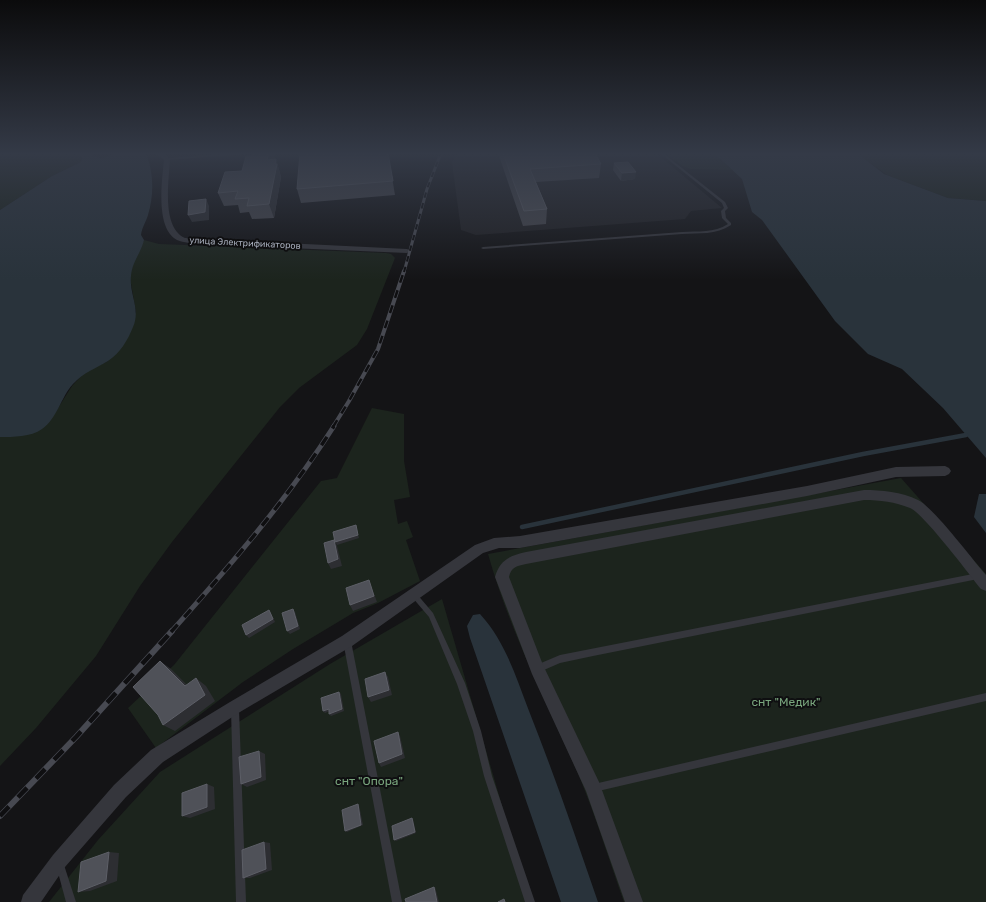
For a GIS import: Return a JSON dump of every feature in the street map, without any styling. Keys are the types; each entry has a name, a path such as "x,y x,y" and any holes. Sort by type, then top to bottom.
{"street":[{"name":"улица Электрификаторов","path":"165,195 168,225 178,238 199,242 406,251"},
{"path":"30,902 59,861 120,790 157,756 234,707 347,641 479,549 498,542 520,542 807,491 896,472 945,471"},
{"path":"634,902 593,788 537,669 502,577 504,567 510,562 526,558 864,495 882,495 915,504 928,516 982,580"}],"lane":[{"path":"483,248 682,232 715,232 724,229 730,224 724,218 723,211 726,208 724,203 714,195"},
{"path":"537,669 560,659 593,652 982,580"},
{"path":"414,595 430,615 461,683 477,730 488,776 530,902"},
{"path":"347,641 397,902"},
{"path":"593,788 986,697"},
{"path":"234,707 241,902"},
{"path":"59,861 70,902"}],"shaded area":[{"path":"23,195 152,195 147,218 142,229 141,235 144,240 133,266 131,276 136,314 129,337 112,358 85,374 73,384 47,425 33,434 16,437 0,437 0,210"},
{"path":"456,195 707,195 722,208 691,211 685,219 476,235 461,230"},
{"path":"747,195 940,195 948,198 986,201 986,458 943,408 902,369 868,354 835,321 762,220 752,212"},
{"path":"979,494 986,494 986,533 974,517"},
{"path":"480,614 496,636 514,672 556,782 598,902 561,902 470,638 467,626 473,615"}],"green space":[{"path":"0,195 23,195 0,210"},
{"path":"940,195 986,195 986,201 948,198"},
{"path":"144,240 159,244 386,253 391,254 395,258 367,329 357,345 299,388 280,407 172,542 140,586 96,656 36,728 0,766 0,437 8,437 53,416 72,386 85,372 108,361 136,312 130,278 132,265"},
{"path":"372,408 404,414 404,461 410,497 394,500 398,524 407,521 413,537 406,540 420,581 378,603 353,613 293,649 243,682 156,748 128,708 174,665 321,481 337,478"},
{"name":"снт \"Медик\"","path":"901,478 986,574 986,902 624,902 585,791 518,639 488,554"},
{"name":"снт \"Опора\"","path":"442,599 530,902 49,902 98,840 160,772 330,664"}],"building":[{"path":"236,195 271,195 269,204 247,206 249,198 235,199"},
{"path":"518,195 541,195 547,209 524,211"},
{"path":"206,199 205,212 188,215 189,201"},
{"path":"356,525 358,535 335,542 333,532"},
{"path":"334,540 338,559 328,563 324,543"},
{"path":"369,580 374,596 350,605 346,588"},
{"path":"293,609 298,626 287,631 282,613"},
{"path":"269,610 273,619 246,635 242,625"},
{"path":"160,661 185,686 196,678 205,695 163,725 158,715 133,687"},
{"path":"385,672 389,690 368,697 365,679"},
{"path":"339,692 342,709 329,714 329,709 323,711 321,698"},
{"path":"398,732 402,754 379,763 374,741"},
{"path":"259,751 261,777 241,784 239,757"},
{"path":"207,784 207,807 182,816 182,793"},
{"path":"358,804 361,825 345,831 342,810"},
{"path":"412,818 415,832 394,840 392,826"},
{"path":"264,842 266,869 243,878 242,850"},
{"path":"109,852 106,881 78,892 81,862"},
{"path":"434,887 437,902 406,902 405,899"},
{"path":"504,899 505,902 498,902"}],"waterway":[{"path":"522,527 863,454 966,435"}],"railway":[{"path":"404,272 425,195"},
{"path":"333,427 378,349 404,271"},
{"path":"171,632 236,558 277,507 334,426"},
{"path":"0,816 76,737 172,631"}]}
